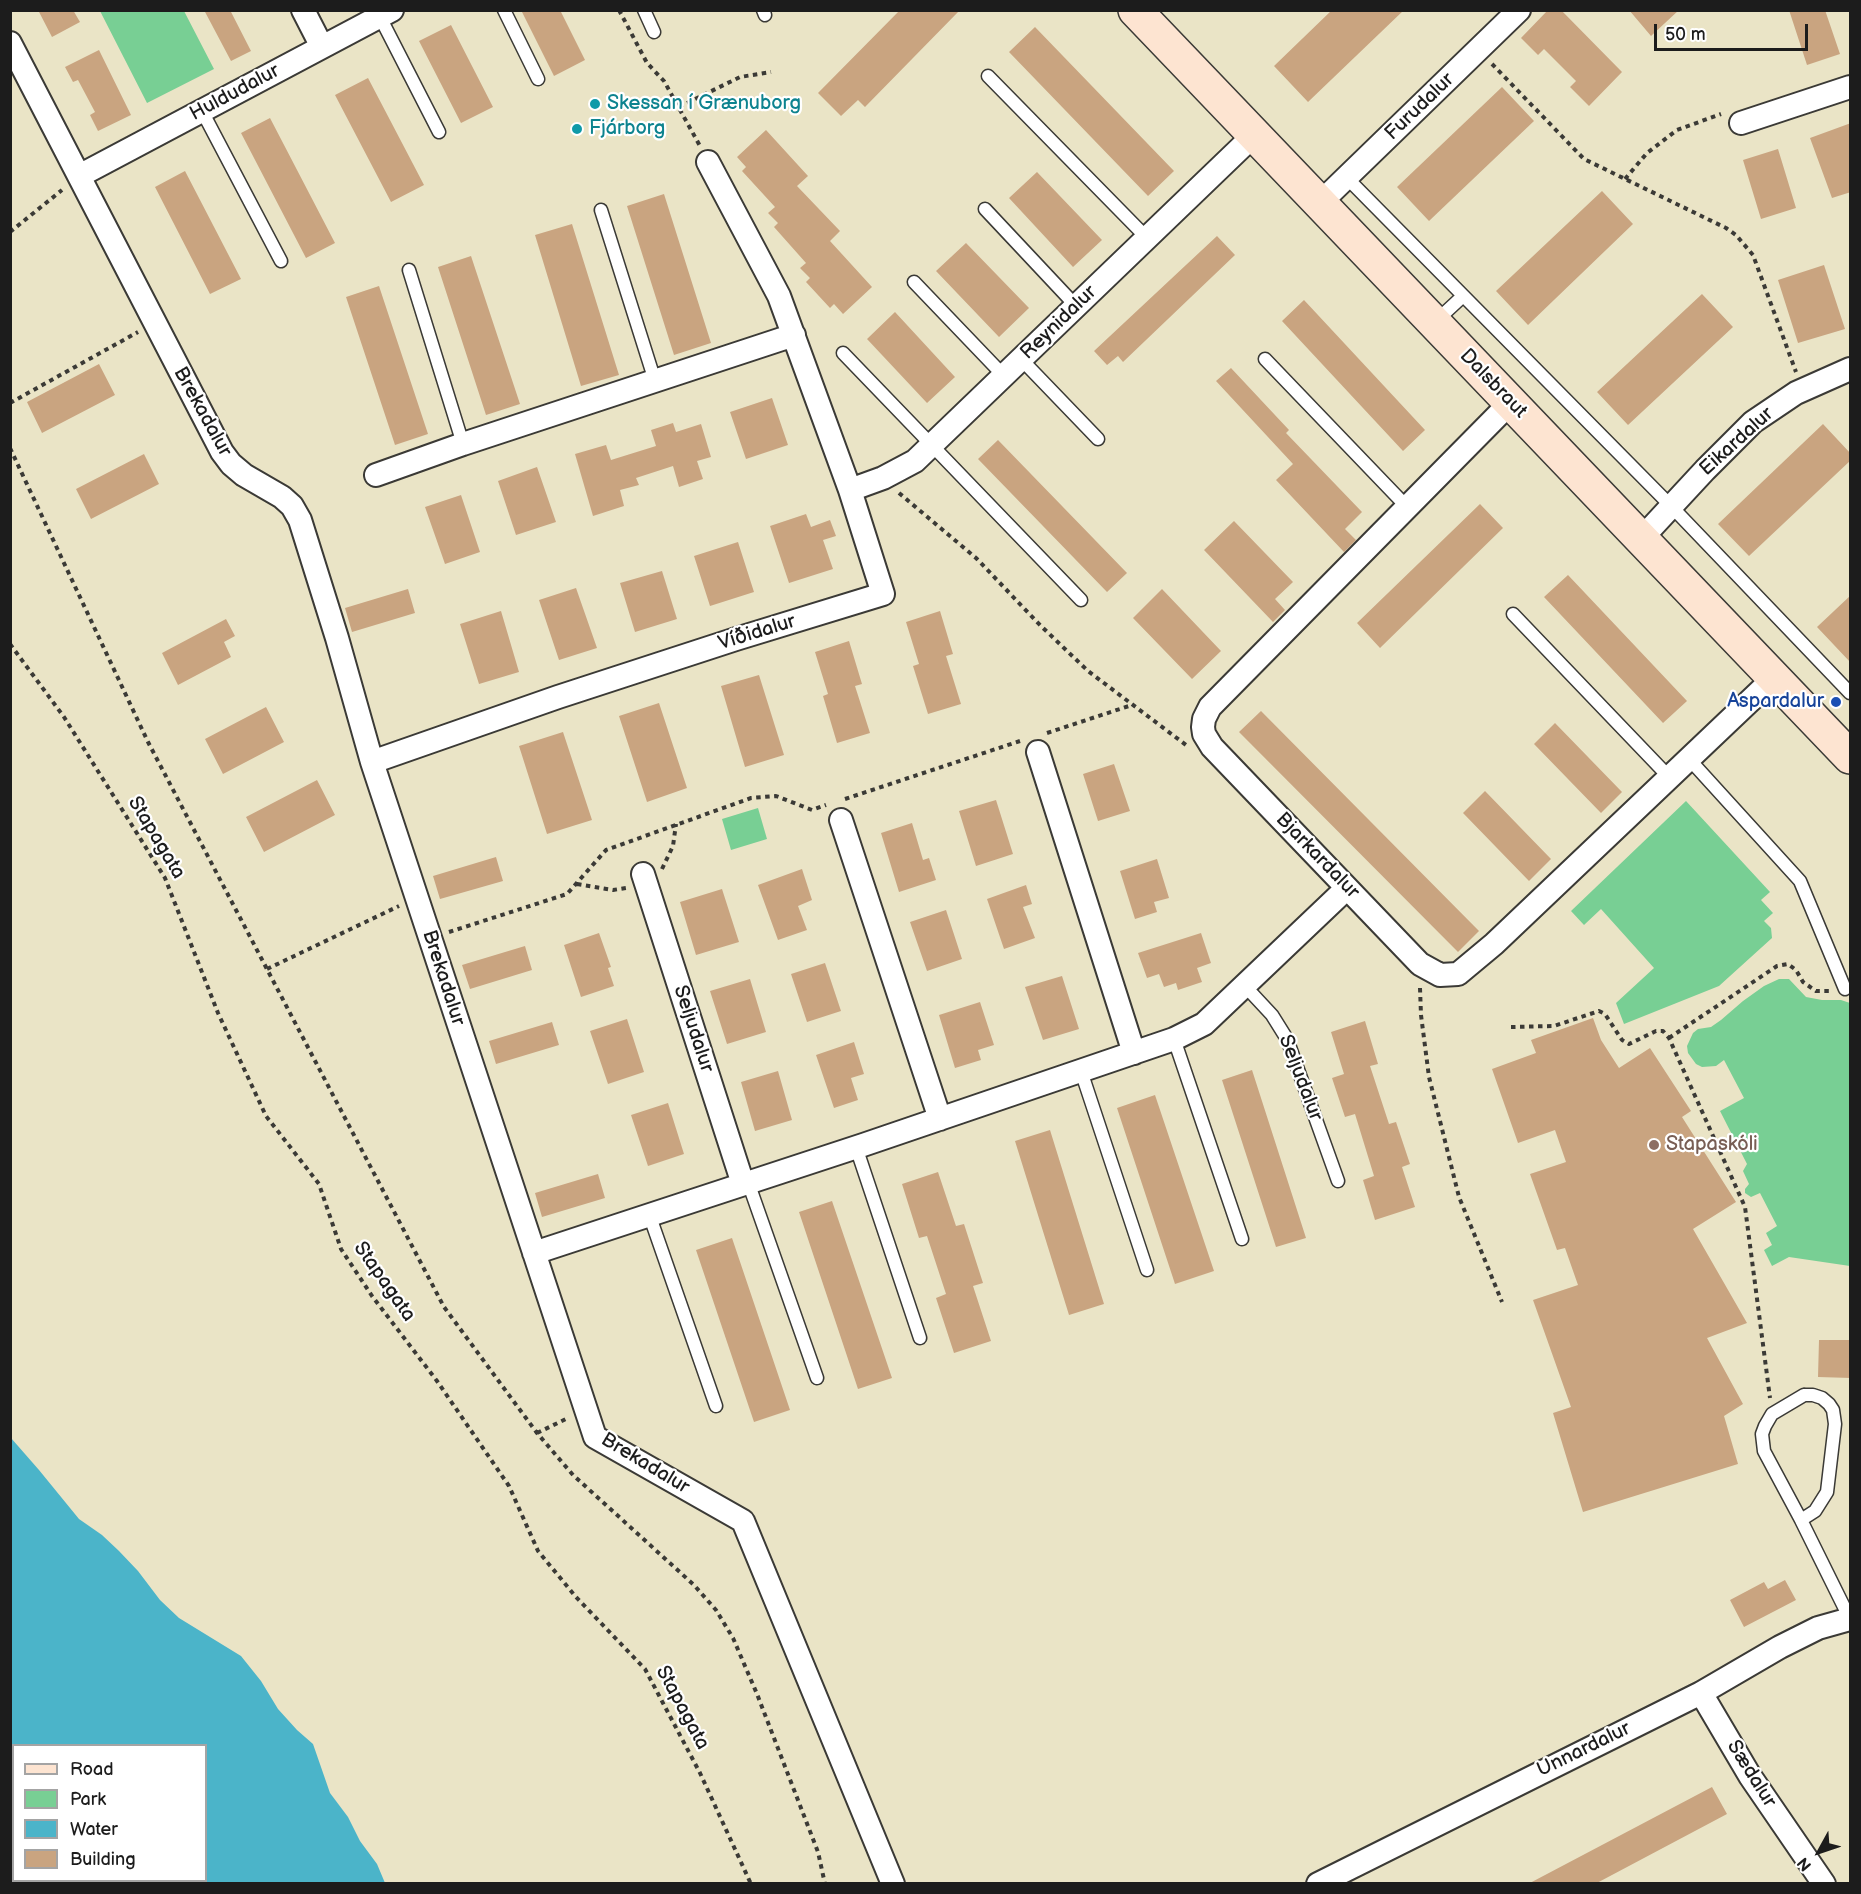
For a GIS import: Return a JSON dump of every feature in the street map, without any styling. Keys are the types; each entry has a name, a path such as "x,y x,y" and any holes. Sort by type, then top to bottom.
{"street":[{"path":"303,10 322,47"},
{"name":"Dalsbraut","path":"1136,10 1774,678 1847,745"},
{"name":"Furudalur","path":"1320,203 1520,10"},
{"name":"Huldudalur","path":"79,176 386,14"},
{"name":"Brekadalur","path":"10,44 222,452 244,475 282,497 292,506 300,520 372,762 595,1437 743,1521 893,1884"},
{"path":"1740,123 1851,87"},
{"name":"Reynidalur","path":"850,490 883,478 915,461 1254,135"},
{"name":"Víðidalur","path":"372,762 591,686 883,594 850,490 779,296 708,162"},
{"path":"376,475 794,335"},
{"name":"Eikardalur","path":"1641,539 1753,422 1803,390 1851,369"},
{"name":"Bjarkardalur","path":"1510,402 1210,707 1204,719 1204,734 1212,747 1419,964 1440,975 1458,974 1475,962 1774,678"},
{"path":"1035,742 1134,1053"},
{"path":"842,820 939,1119"},
{"name":"Seljudalur","path":"643,874 746,1183"},
{"path":"534,1253 1174,1040 1204,1024 1347,888"},
{"name":"Unnardalur","path":"1318,1884 1701,1693 1780,1647 1818,1628 1850,1619"},
{"name":"Sædalur","path":"1701,1693 1750,1776 1824,1884"}],"lane":[{"path":"504,10 538,79"},
{"path":"644,10 654,32"},
{"path":"386,14 439,132"},
{"path":"988,76 1147,238"},
{"path":"202,111 281,261"},
{"path":"1346,177 1671,506 1851,693"},
{"path":"986,209 1076,306"},
{"path":"602,210 655,381"},
{"path":"409,270 463,444"},
{"path":"914,282 1004,375"},
{"path":"1435,323 1463,296"},
{"path":"843,353 1081,600"},
{"path":"1021,359 1098,439"},
{"path":"1265,359 1407,507"},
{"path":"1513,614 1670,778"},
{"path":"1690,760 1800,881 1845,989"},
{"name":"Seljudalur","path":"1245,986 1267,1008 1287,1039 1338,1180"},
{"path":"1174,1040 1242,1239"},
{"path":"1081,1071 1147,1270"},
{"path":"856,1147 920,1338"},
{"name":"Seljudalur","path":"746,1183 817,1378"},
{"path":"649,1214 716,1406"},
{"path":"1801,1520 1815,1511 1827,1492 1835,1417 1829,1404 1813,1395 1804,1395 1772,1414 1762,1434 1764,1451 1850,1619"}],"path":[{"path":"619,10 647,63 664,81 708,162"},
{"path":"1479,50 1584,159 1726,228 1745,244 1753,255 1803,390"},
{"path":"679,107 740,77 771,72"},
{"path":"1625,179 1647,153 1677,130 1726,112 1740,123"},
{"path":"10,232 79,176"},
{"path":"10,403 154,323"},
{"path":"10,448 148,742 444,1307 537,1433 573,1475 694,1585 721,1619 733,1638 757,1694 818,1852 825,1884"},
{"path":"883,478 976,558 1088,671 1202,757 1212,747"},
{"name":"Stapagata","path":"10,644 64,717 165,878 218,1013 261,1106 266,1116 319,1184 341,1249 372,1296 437,1381 509,1486 538,1551 576,1597 645,1669 700,1773 751,1884"},
{"path":"430,938 567,894 606,850 751,798 776,796 812,810 1035,742 1132,705"},
{"path":"267,969 417,897"},
{"path":"1419,964 1421,1015 1429,1077 1459,1197 1502,1302"},
{"path":"1670,1038 1778,966 1788,964 1796,970 1803,982 1816,991 1845,989"},
{"path":"1511,1027 1554,1026 1599,1011 1605,1014 1622,1040 1629,1044 1656,1031 1663,1031 1670,1038 1745,1207 1772,1414"},
{"path":"537,1433 586,1409"}],"green space":[{"path":"100,11 184,11 214,69 147,103"},
{"path":"1686,801 1770,892 1761,900 1773,913 1764,921 1771,928 1772,938 1719,986 1624,1024 1616,1003 1654,968 1601,909 1584,925 1571,911"},
{"path":"758,808 767,839 731,850 722,819"},
{"path":"1779,979 1789,979 1806,997 1850,1003 1850,1266 1789,1257 1772,1266 1764,1250 1772,1245 1766,1233 1777,1226 1760,1193 1751,1197 1745,1193 1749,1184 1743,1171 1747,1164 1720,1111 1744,1098 1724,1060 1716,1066 1702,1067 1696,1064 1688,1053 1687,1046 1693,1033 1698,1029 1711,1027 1764,986"}],"water":[{"path":"11,1438 79,1519 102,1535 119,1551 160,1600 179,1618 241,1656 261,1681 278,1709 313,1744 330,1793 377,1864 385,1883 11,1883"}],"building":[{"path":"38,10 73,10 80,22 52,37"},
{"path":"204,10 230,10 251,51 231,61"},
{"path":"521,10 560,10 585,60 554,76"},
{"path":"900,10 960,10 865,107 858,100 841,116 818,93"},
{"path":"1332,10 1404,10 1308,102 1274,66"},
{"path":"1548,10 1561,10 1622,72 1589,106 1570,87 1576,81 1544,49 1538,55 1521,38"},
{"path":"1629,10 1679,10 1651,36"},
{"path":"1789,10 1825,10 1840,54 1807,65"},
{"path":"451,25 493,107 461,123 419,41"},
{"path":"1035,27 1174,171 1148,196 1009,52"},
{"path":"99,50 131,115 98,131 90,115 95,112 78,80 73,82 65,67"},
{"path":"368,78 424,185 391,202 335,95"},
{"path":"1502,87 1534,121 1429,221 1397,187"},
{"path":"270,118 335,243 306,258 241,133"},
{"path":"1851,123 1851,192 1832,198 1810,138"},
{"path":"766,130 808,176 797,186 840,231 830,241 872,287 843,314 834,304 830,308 806,282 810,278 800,268 806,263 774,227 778,223 768,213 775,207 742,171 746,167 737,157"},
{"path":"1778,149 1796,208 1761,219 1743,160"},
{"path":"185,171 241,279 210,294 155,187"},
{"path":"1037,172 1102,240 1073,267 1009,198"},
{"path":"1602,191 1633,224 1528,325 1496,291"},
{"path":"664,194 711,343 674,355 627,206"},
{"path":"572,224 619,375 581,386 535,235"},
{"path":"1217,236 1235,255 1123,362 1118,356 1107,365 1094,351"},
{"path":"966,243 1029,308 999,337 936,271"},
{"path":"471,256 520,404 486,415 438,267"},
{"path":"1824,265 1845,329 1798,343 1778,280"},
{"path":"379,286 428,434 395,445 346,297"},
{"path":"1702,294 1733,327 1628,425 1597,392"},
{"path":"1304,300 1425,430 1403,451 1282,321"},
{"path":"895,312 955,377 927,403 867,339"},
{"path":"99,364 115,395 42,433 27,402"},
{"path":"1231,368 1289,430 1286,433 1362,512 1345,529 1356,540 1344,552 1276,480 1293,464 1216,381"},
{"path":"772,398 788,445 746,459 730,412"},
{"path":"673,423 676,432 701,424 711,457 697,461 703,479 679,487 673,466 636,478 639,485 620,490 624,506 593,516 575,454 606,445 611,460 656,446 651,430"},
{"path":"1823,424 1851,454 1851,460 1749,556 1718,524"},
{"path":"998,440 1127,573 1107,592 978,459"},
{"path":"144,454 159,484 91,519 76,489"},
{"path":"537,467 556,522 516,535 498,481"},
{"path":"461,495 480,552 445,564 425,507"},
{"path":"1480,504 1503,528 1380,648 1357,623"},
{"path":"806,514 811,527 830,520 836,536 823,540 833,569 789,583 770,526"},
{"path":"1234,521 1293,582 1275,599 1285,610 1273,622 1204,550"},
{"path":"738,542 754,592 710,606 694,556"},
{"path":"662,571 677,619 635,632 620,583"},
{"path":"1568,575 1687,701 1663,723 1544,597"},
{"path":"576,588 597,648 559,660 539,600"},
{"path":"408,589 415,613 352,632 345,608"},
{"path":"1162,589 1221,651 1192,679 1133,618"},
{"path":"1851,595 1851,663 1817,627"},
{"path":"501,611 519,672 479,684 460,624"},
{"path":"940,611 953,654 946,656 961,704 928,714 913,666 919,664 906,622"},
{"path":"226,619 235,636 224,642 231,657 178,685 162,653"},
{"path":"849,641 862,684 855,686 870,733 837,743 823,696 828,694 815,652"},
{"path":"759,675 784,755 745,767 721,686"},
{"path":"659,703 687,788 647,802 619,716"},
{"path":"266,707 284,742 223,774 205,739"},
{"path":"1261,711 1479,931 1458,952 1239,732"},
{"path":"1555,723 1622,792 1601,813 1534,744"},
{"path":"563,732 592,820 547,834 519,746"},
{"path":"1114,764 1130,811 1098,821 1083,774"},
{"path":"317,780 335,815 264,852 246,817"},
{"path":"1485,791 1551,859 1529,881 1463,813"},
{"path":"996,800 1013,854 976,866 959,811"},
{"path":"912,823 923,860 929,858 936,880 899,892 881,833"},
{"path":"496,857 503,881 440,899 433,876"},
{"path":"1157,859 1169,898 1154,902 1157,912 1135,919 1120,871"},
{"path":"802,869 812,900 798,906 807,930 778,940 758,885"},
{"path":"1026,885 1032,904 1023,907 1035,938 1004,949 987,899"},
{"path":"722,889 739,942 696,955 680,902"},
{"path":"946,910 962,959 927,971 910,922"},
{"path":"599,933 611,967 608,968 614,986 581,997 564,945"},
{"path":"1201,933 1211,963 1197,968 1202,982 1178,990 1176,983 1164,987 1159,974 1147,978 1138,953"},
{"path":"525,946 532,970 470,989 462,965"},
{"path":"825,963 841,1011 807,1022 791,974"},
{"path":"1062,976 1079,1029 1043,1040 1025,987"},
{"path":"750,979 766,1032 727,1044 710,991"},
{"path":"980,1002 994,1045 978,1050 981,1060 955,1068 939,1015"},
{"path":"1593,1018 1601,1040 1619,1068 1650,1048 1691,1111 1682,1117 1736,1202 1693,1229 1747,1323 1707,1338 1743,1404 1724,1416 1738,1464 1583,1512 1553,1413 1571,1407 1533,1300 1578,1285 1565,1248 1557,1250 1530,1174 1566,1162 1555,1130 1518,1143 1492,1069 1536,1053 1531,1040"},
{"path":"627,1019 644,1072 608,1084 590,1031"},
{"path":"1365,1021 1378,1064 1370,1066 1389,1124 1396,1122 1410,1164 1402,1167 1415,1207 1375,1220 1363,1180 1374,1176 1355,1114 1345,1117 1332,1078 1344,1074 1331,1032"},
{"path":"552,1022 559,1045 496,1064 489,1041"},
{"path":"854,1042 864,1074 851,1078 858,1100 834,1108 816,1055"},
{"path":"1252,1070 1306,1238 1276,1247 1222,1080"},
{"path":"778,1071 792,1120 755,1131 741,1082"},
{"path":"1155,1095 1214,1271 1175,1284 1117,1108"},
{"path":"668,1103 684,1154 648,1166 631,1115"},
{"path":"1050,1130 1104,1304 1069,1315 1015,1141"},
{"path":"938,1172 956,1226 964,1224 983,1283 973,1286 991,1341 954,1353 936,1298 946,1294 927,1236 919,1238 902,1184"},
{"path":"598,1174 605,1198 542,1217 535,1193"},
{"path":"832,1201 892,1378 858,1389 799,1212"},
{"path":"732,1238 790,1410 754,1422 696,1250"},
{"path":"1819,1340 1851,1340 1851,1378 1818,1377"},
{"path":"1785,1580 1796,1600 1744,1627 1730,1600 1764,1582 1768,1589"},
{"path":"1712,1787 1727,1814 1595,1884 1528,1884"}],"place":[{"name":"Skessan í Grænuborg","path":"595,104"},
{"name":"Fjárborg","path":"577,129"},
{"name":"Aspardalur","path":"1836,702"},
{"name":"Stapaskóli","path":"1654,1145"}]}
